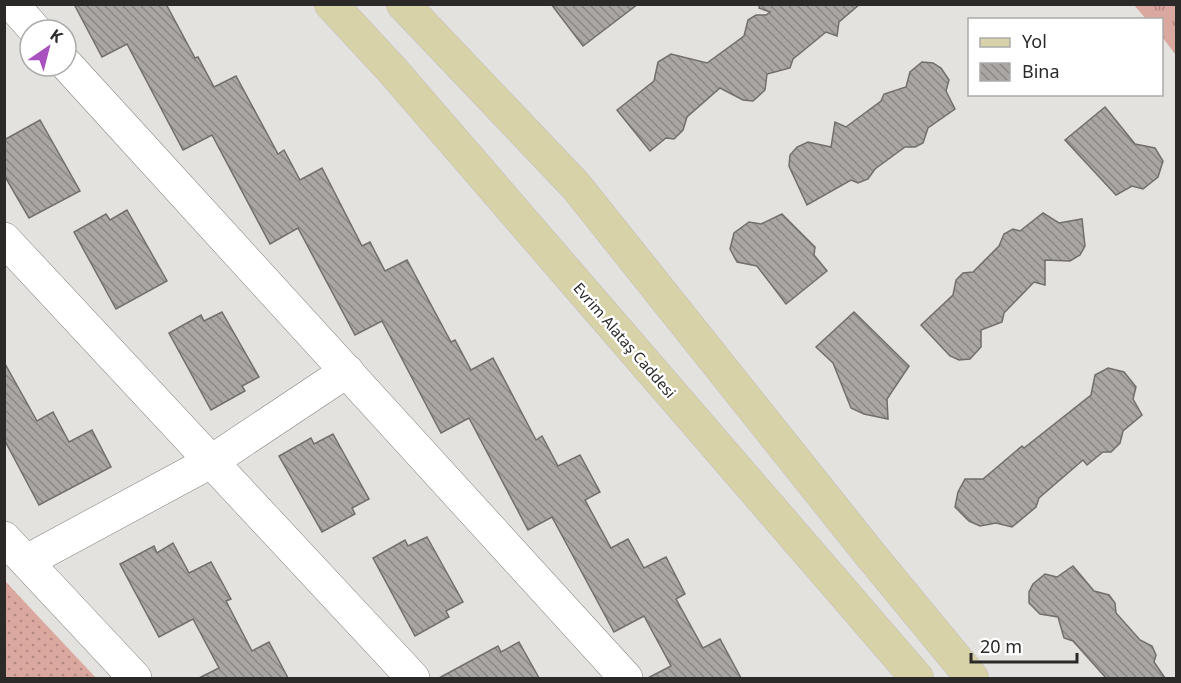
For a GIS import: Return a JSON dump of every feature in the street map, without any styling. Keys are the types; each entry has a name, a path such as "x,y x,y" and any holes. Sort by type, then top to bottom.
{"main road":[{"name":"Evrim Alataş Caddesi","path":"330,4 393,71 914,677"},
{"path":"404,4 576,186 869,553 972,678"}],"lane":[{"path":"12,4 24,18"},
{"path":"78,76 626,678"},
{"path":"4,239 413,678"},
{"path":"27,561 212,461 346,371"},
{"path":"4,538 135,678"}],"green space":[{"path":"1134,5 1176,5 1176,55 1163,38 1163,18 1145,18"},
{"path":"5,581 96,678 5,678"}],"building":[{"path":"74,4 166,4 195,58 198,57 214,87 236,76 278,154 284,150 300,180 322,168 362,246 370,242 385,271 407,260 451,342 455,340 471,370 493,358 536,440 542,436 558,466 580,455 600,492 585,500 611,548 628,539 644,568 666,557 685,594 676,599 703,648 720,639 741,678 648,678 671,666 644,616 614,632 552,517 528,530 469,418 441,433 382,321 355,335 298,228 270,244 212,135 183,150 127,44 102,57"},
{"path":"551,4 638,4 583,46"},
{"path":"760,4 860,4 839,22 837,36 826,32 793,59 790,68 767,74 765,90 753,101 743,100 720,88 687,117 683,130 674,139 666,138 650,151 617,110 654,81 658,62 671,54 707,63 744,36 748,20 756,15 766,15 770,12 759,8"},
{"path":"922,62 933,63 941,68 949,80 946,91 955,109 928,128 923,143 915,147 905,147 875,169 868,179 858,183 851,180 807,205 789,166 790,155 797,147 808,142 831,147 835,122 846,127 881,101 884,94 906,87 910,72"},
{"path":"1105,107 1135,144 1155,148 1163,161 1158,177 1143,189 1132,186 1116,195 1065,140"},
{"path":"40,120 80,191 29,218 4,175 4,140"},
{"path":"127,210 167,281 116,309 74,232 106,214 110,220"},
{"path":"1043,213 1059,223 1082,219 1085,246 1080,255 1070,261 1045,260 1045,285 1034,282 1004,313 1002,322 981,330 981,347 970,359 959,360 950,356 921,325 953,295 956,280 963,273 973,272 999,246 1004,234 1013,229 1020,231"},
{"path":"782,214 815,247 814,255 827,271 786,304 757,266 737,262 730,249 734,233 749,222 761,224"},
{"path":"222,312 259,377 242,386 245,391 211,410 169,333 201,315 204,321"},
{"path":"854,312 909,366 887,399 888,419 864,414 851,408 833,363 816,347"},
{"path":"4,362 37,421 53,412 69,442 92,430 111,467 39,505 4,439"},
{"path":"1108,368 1124,372 1136,387 1133,399 1142,415 1123,431 1120,443 1111,452 1103,452 1087,465 1083,460 1039,498 1036,507 1012,527 996,523 980,526 969,521 955,507 958,492 965,479 983,479 1022,446 1024,448 1091,395 1095,375"},
{"path":"333,434 369,499 352,508 355,514 322,532 279,456 311,438 314,444"},
{"path":"427,537 463,602 446,611 449,617 415,636 373,558 405,540 408,546"},
{"path":"173,543 189,573 211,562 231,599 226,601 252,651 269,642 288,678 199,678 219,668 193,619 159,637 120,564 154,546 157,553"},
{"path":"1073,566 1094,591 1109,595 1115,603 1116,613 1140,640 1152,646 1156,655 1154,662 1165,678 1106,678 1073,641 1064,638 1058,617 1040,614 1029,603 1029,592 1033,584 1045,574 1057,577"},
{"path":"519,642 539,678 439,678 498,646 501,652"}]}
